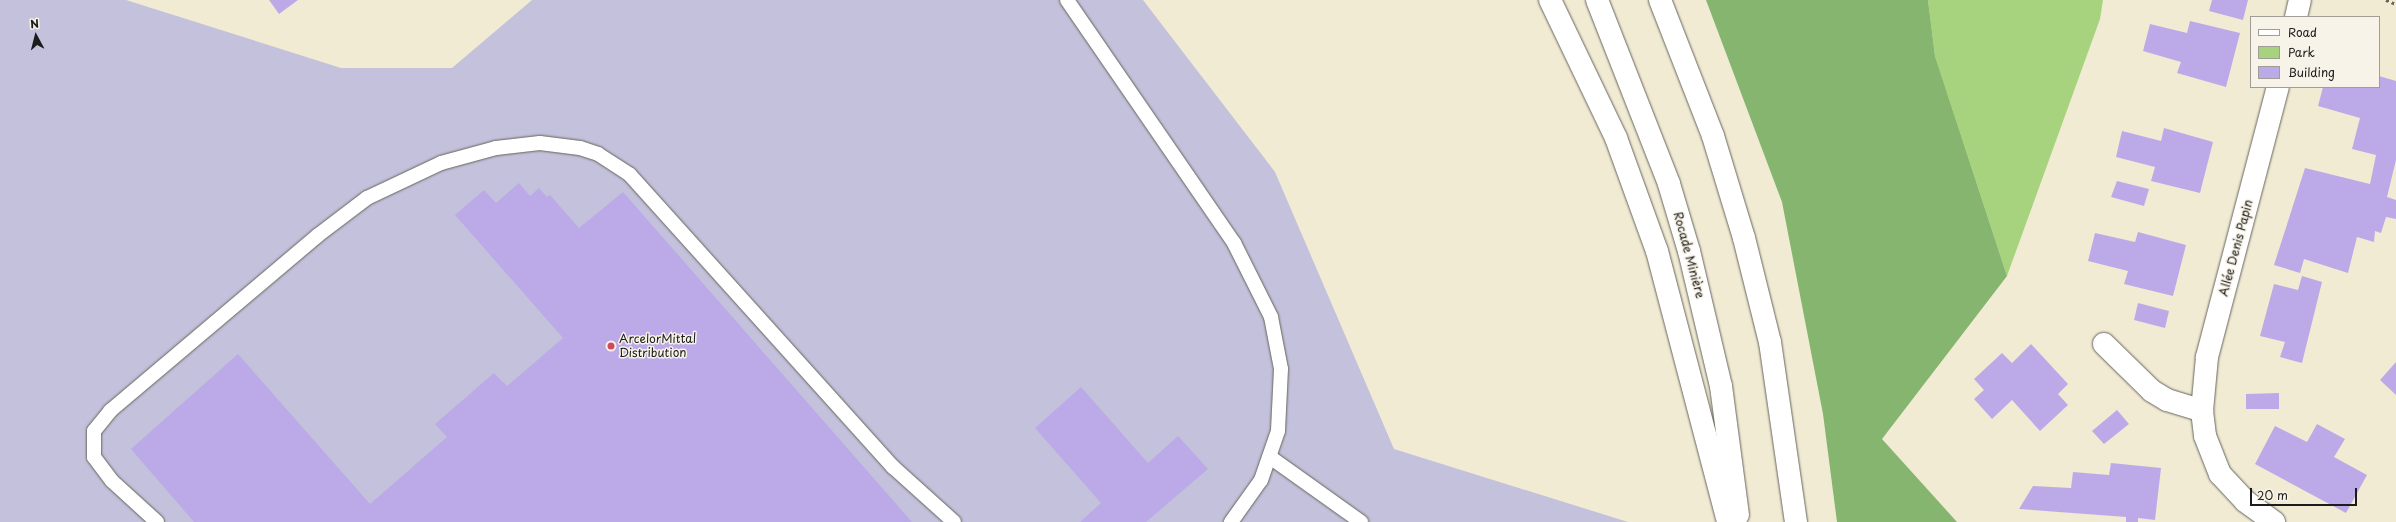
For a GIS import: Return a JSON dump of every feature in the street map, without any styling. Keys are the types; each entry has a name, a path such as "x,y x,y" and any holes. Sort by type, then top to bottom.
{"main road":[{"path":"1550,0 1616,138 1658,251 1728,522"},
{"name":"Rocade Minière","path":"1597,0 1666,177 1689,251 1721,386 1739,522"},
{"path":"1660,0 1713,136 1744,238 1770,342 1796,522"},
{"path":"2296,16 2300,0"},
{"name":"Allée Denis Papin","path":"2274,522 2246,502 2220,474 2205,436 2202,411 2205,369 2278,88"},
{"path":"2104,344 2152,391 2167,400 2202,411"}],"lane":[{"path":"1067,0 1234,243 1260,291 1271,317 1281,369 1281,408 1270,457 1261,480 1231,522"},
{"path":"157,522 112,481 94,457 94,431 110,411 317,236 367,198 441,163 496,148 540,143 574,146 598,154 630,175 876,448 954,522"},
{"path":"1270,457 1361,522"}],"path":[{"path":"2386,0 2396,4"}],"shaded area":[{"path":"0,0 126,0 341,68 452,68 532,0 1143,0 1275,172 1394,449 1628,522 0,522"}],"green space":[{"path":"1706,0 1928,0 1935,56 2007,276 1882,439 1957,522 1837,522 1823,414 1782,202"},
{"path":"1928,0 2103,0 2100,19 2007,276 1935,56"}],"building":[{"path":"269,0 298,0 279,14"},
{"path":"2212,0 2248,0 2243,20 2209,11"},
{"path":"2190,21 2240,33 2226,87 2177,73 2181,62 2143,51 2150,24 2187,33"},
{"path":"2380,76 2396,81 2396,160 2387,197 2396,200 2396,219 2386,217 2381,233 2375,231 2374,242 2357,237 2348,273 2304,259 2300,273 2274,265 2305,168 2370,184 2376,155 2352,149 2360,118 2318,106 2323,88 2380,88"},
{"path":"2164,128 2213,142 2200,193 2151,181 2155,167 2116,157 2122,131 2161,141"},
{"path":"2117,181 2149,189 2144,206 2111,197"},
{"name":"ArcelorMittal Distribution","path":"519,183 530,196 539,188 547,197 550,195 579,228 623,192 912,522 194,522 131,449 238,354 370,504 447,437 435,424 494,373 507,386 563,338 455,215 484,190 496,203"},
{"path":"2138,232 2186,245 2173,296 2124,284 2128,271 2088,261 2095,233 2135,242"},
{"path":"2302,276 2322,282 2302,363 2280,357 2285,342 2260,336 2274,284 2298,290"},
{"path":"2138,303 2169,311 2165,328 2134,320"},
{"path":"2031,344 2068,384 2058,394 2068,405 2040,431 2012,400 1992,419 1974,399 1984,390 1974,379 2002,353 2012,363"},
{"path":"2396,362 2396,395 2380,380"},
{"path":"1081,387 1148,463 1178,436 1208,469 1146,522 1080,522 1101,503 1035,428"},
{"path":"2279,393 2279,409 2246,409 2246,394"},
{"path":"2117,410 2129,424 2104,444 2092,431"},
{"path":"2317,424 2345,439 2334,457 2367,475 2346,513 2255,464 2275,426 2307,442"},
{"path":"2111,463 2161,468 2155,520 2138,518 2138,522 2126,522 2126,517 2019,509 2033,486 2071,488 2073,472 2109,475"}],"place":[{"name":"ArcelorMittal Distribution","path":"611,346"}]}
